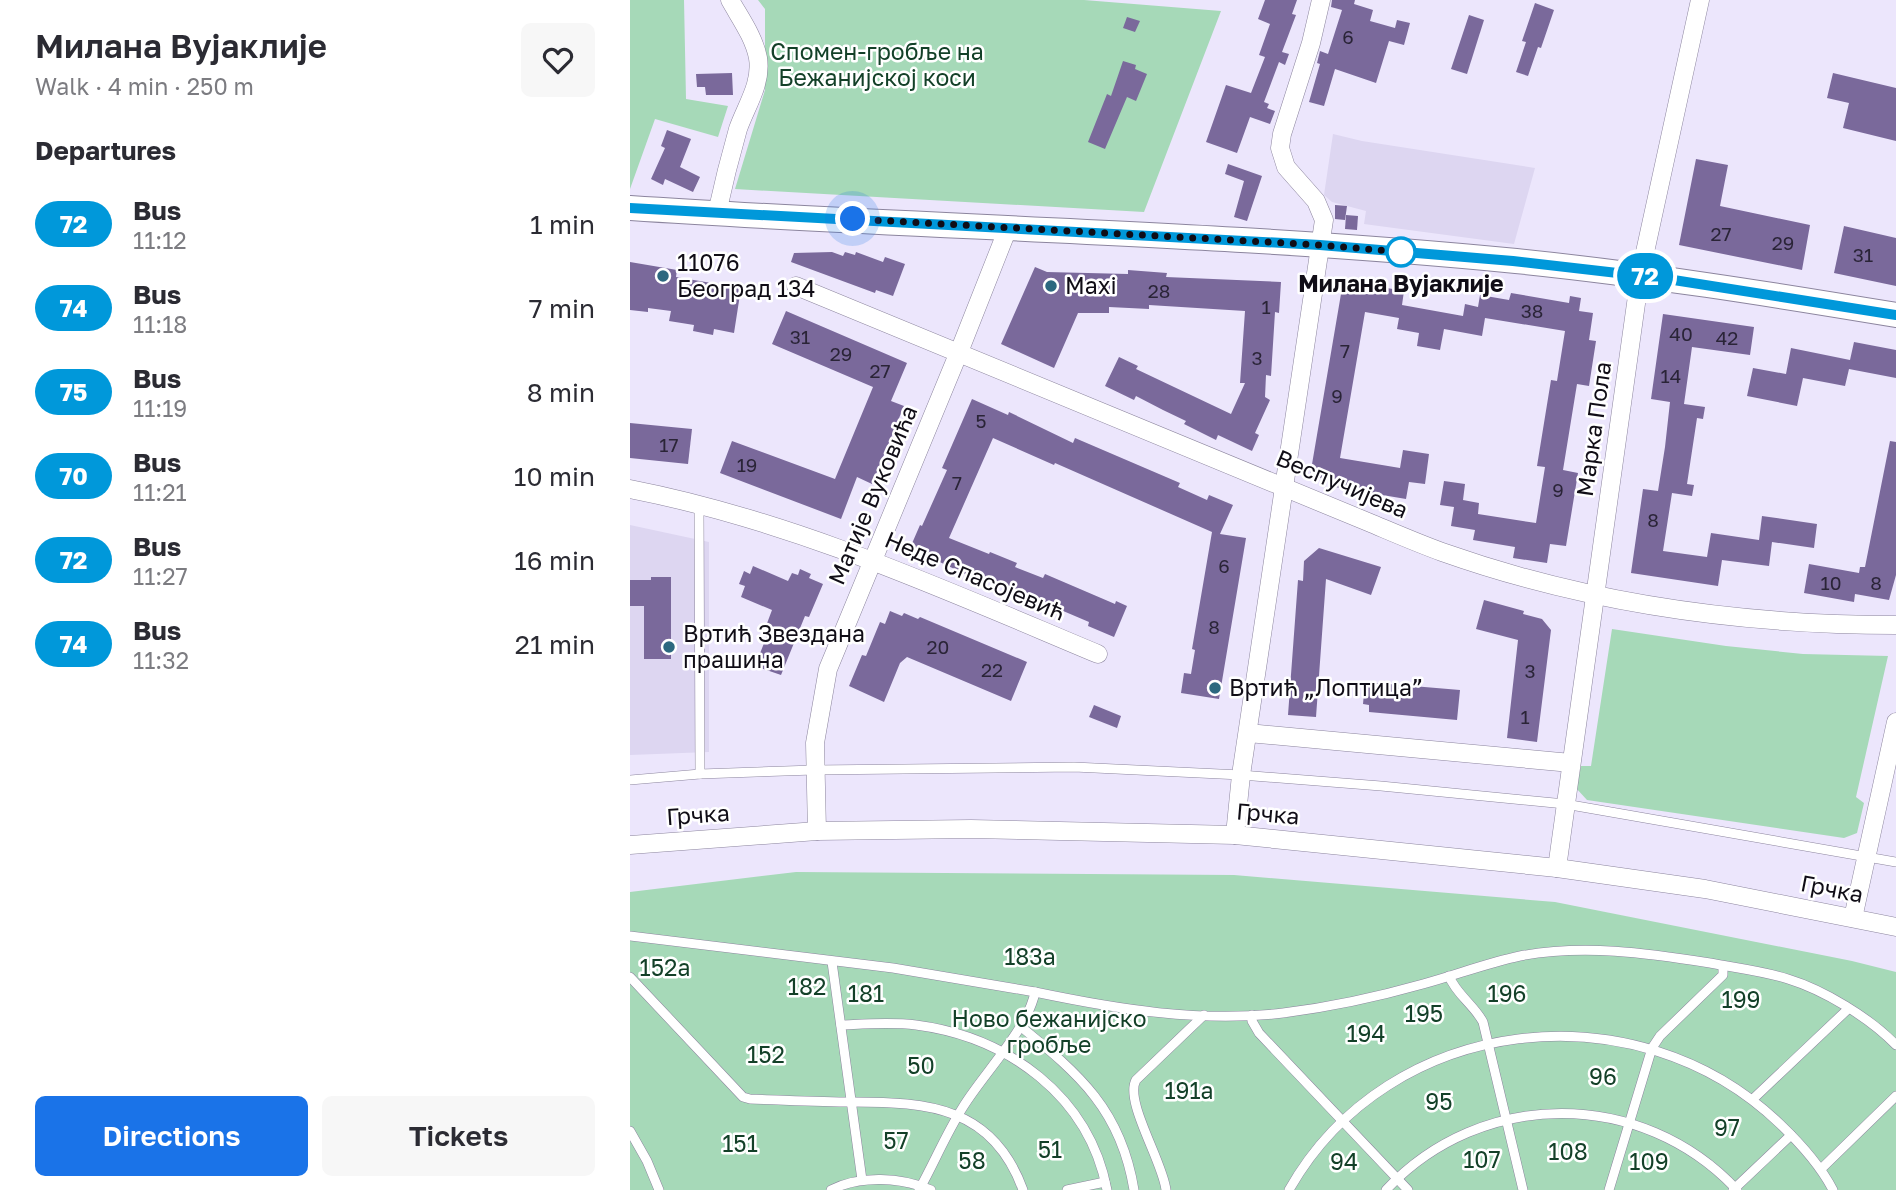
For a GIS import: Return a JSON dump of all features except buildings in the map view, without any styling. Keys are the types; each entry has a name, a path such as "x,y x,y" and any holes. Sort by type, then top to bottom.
{"main road":[{"path":"630,208 1320,245 1513,261 1640,275 1896,315"}],"street":[{"path":"716,213 740,125 754,91 759,70 758,57 751,38 730,0"},
{"path":"1235,835 1241,775 1324,220 1316,201 1286,167 1280,148 1321,0"},
{"name":"Марка Пола","path":"1557,868 1640,275 1700,0"},
{"name":"Матије Вуковића","path":"817,831 815,743 828,669 959,352 1007,228"},
{"name":"Веспучијева","path":"796,286 1440,551 1530,579 1595,594 1720,615 1838,625 1896,625"},
{"name":"Неде Спасојевић","path":"630,489 699,503 790,530 873,560 1098,654"},
{"path":"1853,918 1896,722"},
{"path":"1248,733 1571,763"},
{"name":"Грчка","path":"630,845 817,831 971,829 1235,835 1557,868 1705,889 1896,928"}],"lane":[{"path":"699,503 700,774"},
{"path":"630,780 700,774 814,770 1074,767 1241,775 1565,804 1896,862"},
{"path":"630,936 893,968 1130,1009 1204,1015 1281,1014 1381,996 1520,957 1573,950 1620,951 1789,979 1848,1009 1869,1022 1896,1045"},
{"path":"832,962 862,1180"},
{"path":"1609,1190 1652,1048 1660,1036 1723,975 1723,966"},
{"path":"1449,976 1454,986 1477,1011 1490,1043 1523,1190"},
{"path":"630,977 743,1097 905,1103 958,1115 978,1127 1000,1148 1013,1167 1023,1190"},
{"path":"831,1190 862,1180 886,1180 924,1189 958,1115 1020,1026 1030,1009 1035,992"},
{"path":"1753,1099 1848,1009"},
{"path":"1166,1190 1158,1160 1135,1103 1133,1086 1136,1080 1204,1015"},
{"path":"1252,1015 1259,1033 1408,1190"},
{"path":"841,1025 884,1024 930,1028 960,1035 1025,1064 1042,1078 1072,1112 1097,1154 1106,1186 1067,1190"},
{"path":"1020,1026 1082,1080 1103,1107 1125,1148 1134,1190"},
{"path":"1289,1190 1307,1163 1344,1121 1387,1088 1426,1065 1457,1052 1490,1043 1571,1035 1612,1039 1652,1048 1713,1074 1753,1099 1791,1135 1821,1168 1833,1190"},
{"path":"1821,1168 1896,1096"},
{"path":"1387,1190 1420,1159 1447,1142 1506,1119 1555,1113 1580,1114 1630,1123 1654,1132 1697,1156 1735,1189 1791,1135"},
{"path":"630,1131 659,1190"}],"shaded area":[{"path":"1333,134 1535,168 1514,244 1364,224 1366,211 1332,202 1324,195"},
{"name":"Вртић Звездана прашина","path":"630,525 709,542 709,752 630,755"}],"green space":[{"path":"630,0 684,0 686,99 728,106 718,137 655,119 630,189"},
{"name":"Спомен-гробље на Бежанијској коси","path":"758,0 1084,0 1221,11 1144,212 735,189 765,90 765,9"},
{"path":"1612,629 1803,654 1888,656 1856,797 1864,803 1857,833 1844,838 1587,800 1576,788 1581,766 1591,766"},
{"name":"Ново бежанијско гробље","path":"796,872 1234,875 1555,902 1896,972 1896,1190 630,1190 630,892"}],"bus line":[{"name":"72","path":"630,208 1320,245 1513,261 1661,278 1896,315"}],"place":[{"name":"Милана Вујаклије","path":"1401,252"},
{"name":"11076 Београд 134","path":"663,276"},
{"name":"Maxi","path":"1051,286"},
{"name":"Вртић Звездана прашина","path":"669,647"},
{"name":"Вртић „Лоптица”","path":"1215,688"}],"route":[{"path":"853,219 1320,245 1401,252"}],"park label":[{"name":"183a","path":"1030,957"},
{"name":"152a","path":"665,968"},
{"name":"182","path":"807,987"},
{"name":"181","path":"866,994"},
{"name":"196","path":"1507,994"},
{"name":"199","path":"1741,1000"},
{"name":"195","path":"1424,1014"},
{"name":"194","path":"1366,1034"},
{"name":"152","path":"766,1055"},
{"name":"50","path":"921,1066"},
{"name":"96","path":"1603,1077"},
{"name":"191a","path":"1189,1091"},
{"name":"95","path":"1439,1102"},
{"name":"97","path":"1727,1128"},
{"name":"57","path":"896,1141"},
{"name":"151","path":"740,1144"},
{"name":"51","path":"1050,1150"},
{"name":"108","path":"1568,1152"},
{"name":"107","path":"1482,1160"},
{"name":"58","path":"972,1161"},
{"name":"94","path":"1344,1162"},
{"name":"109","path":"1649,1162"}]}
